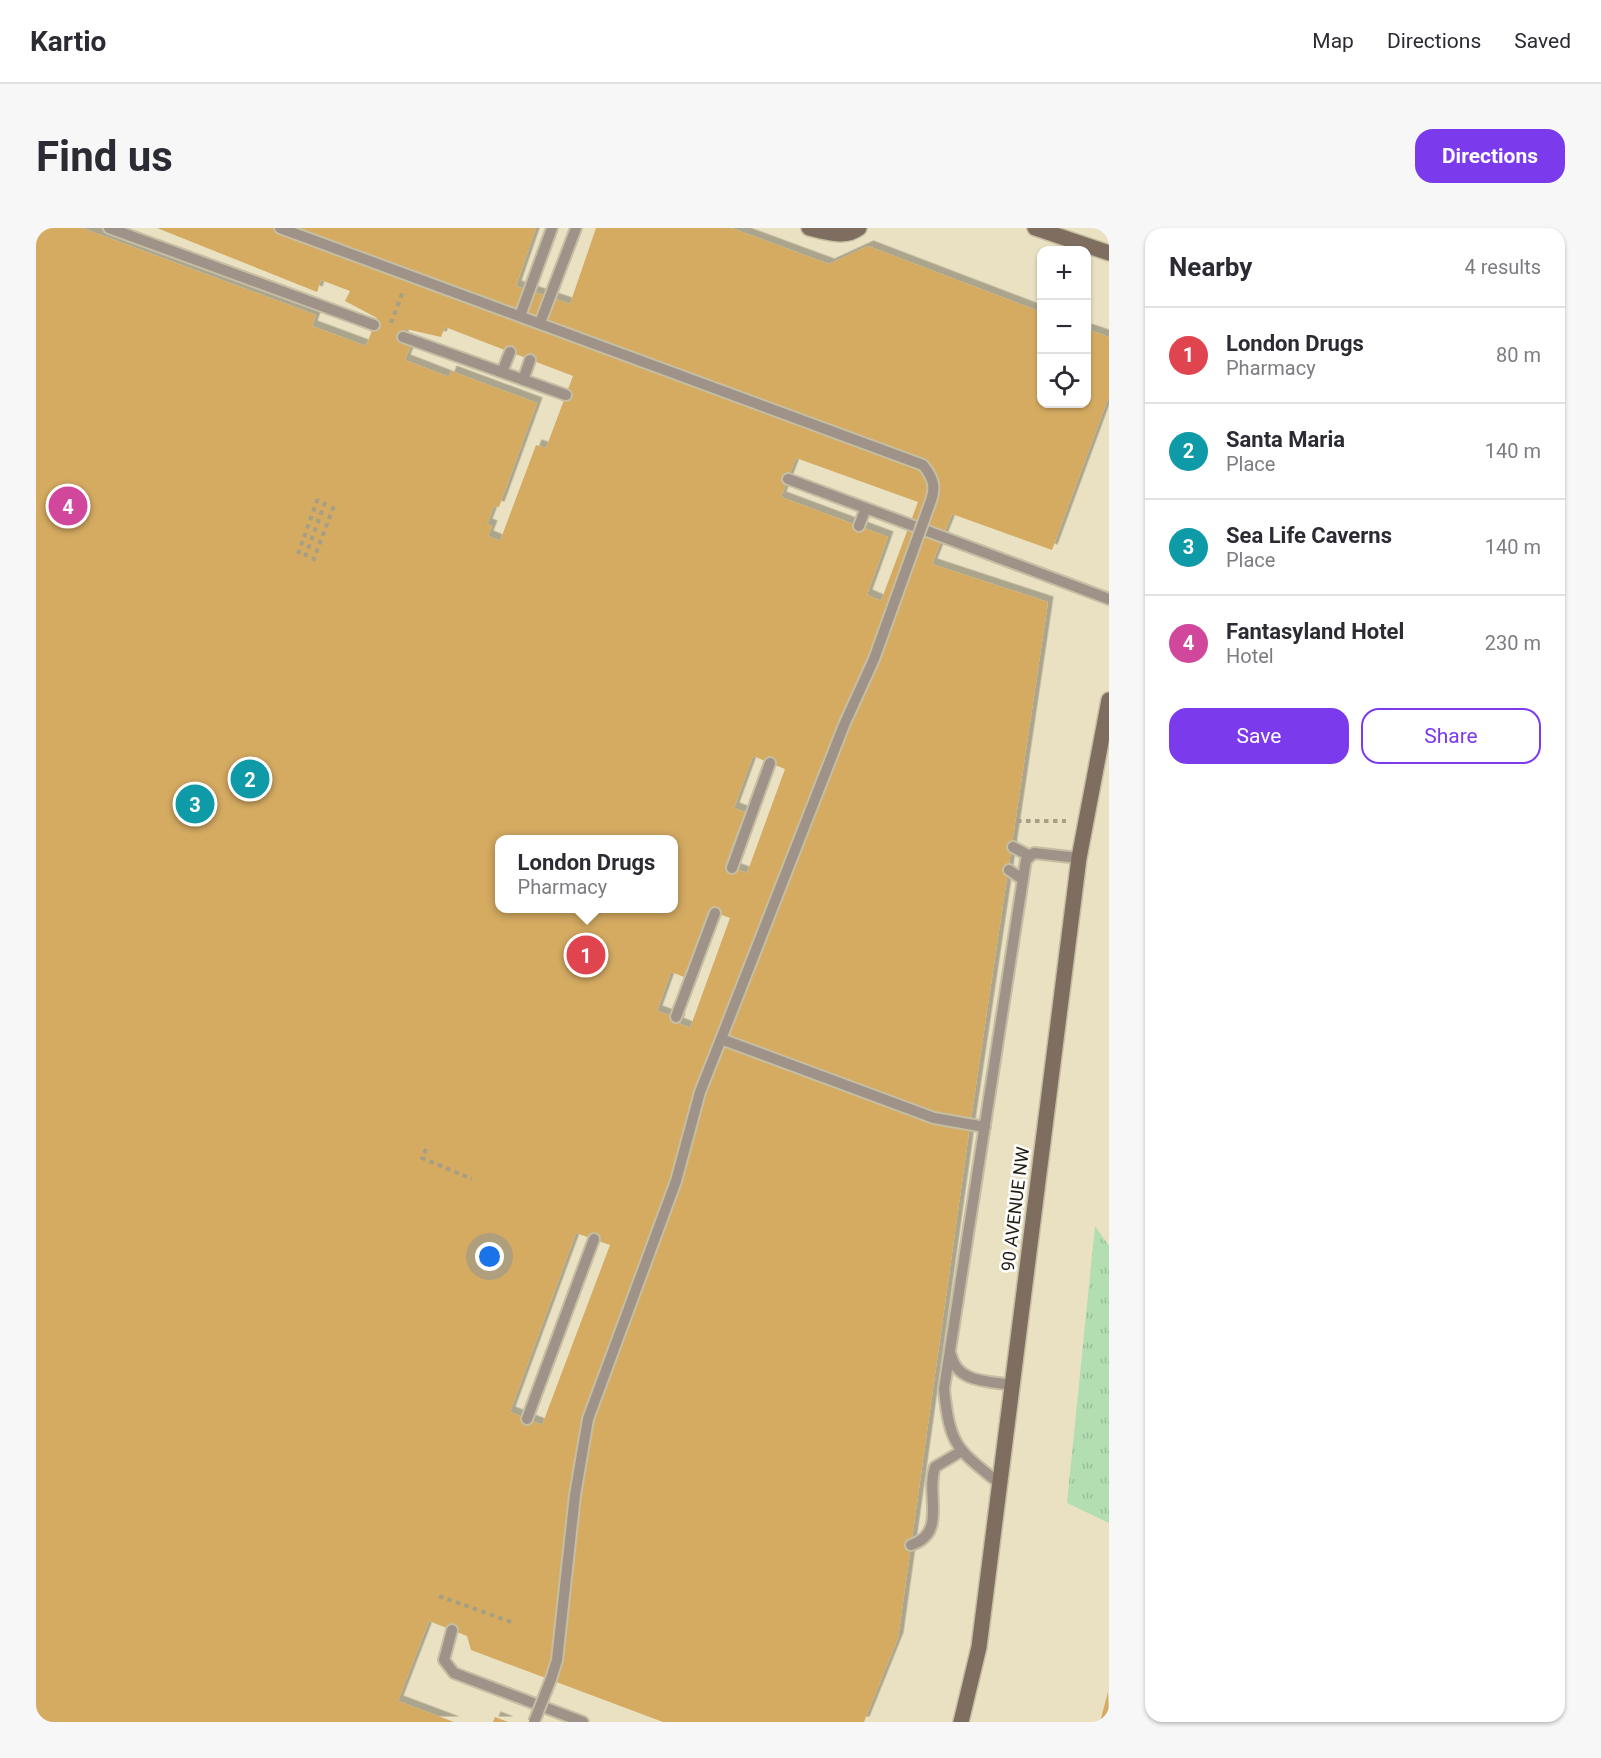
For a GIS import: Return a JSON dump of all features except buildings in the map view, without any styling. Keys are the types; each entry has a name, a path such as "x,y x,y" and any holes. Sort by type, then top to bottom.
{"street":[{"path":"809,228 833,234 854,232 859,228"},
{"path":"1035,228 1109,253"},
{"name":"90 AVENUE NW","path":"961,1722 979,1647 1079,858 1109,700"}],"lane":[{"path":"109,228 374,326"},
{"path":"280,228 923,465 933,478 935,488 874,659 844,725 700,1092 676,1181 588,1419 575,1495 557,1660 534,1722"},
{"path":"520,316 552,228"},
{"path":"540,323 576,228"},
{"path":"403,337 566,395"},
{"path":"502,372 510,352"},
{"path":"523,380 530,360"},
{"path":"788,479 865,510 1109,599"},
{"path":"859,526 865,510"},
{"path":"732,868 770,763"},
{"path":"1013,847 1030,856"},
{"path":"1000,1484 960,1452 946,1414 944,1389 1026,860 1030,856 1040,854 1079,858"},
{"path":"1009,870 1022,879"},
{"path":"676,1017 715,913"},
{"path":"721,1040 934,1118 986,1127"},
{"path":"527,1419 594,1239"},
{"path":"951,1354 956,1369 963,1375 1012,1385"},
{"path":"912,1545 922,1542 931,1530 931,1483 935,1467 960,1452"},
{"path":"452,1630 444,1660 454,1673 583,1722"}],"path":[{"path":"388,331 402,293"},
{"path":"298,554 318,498"},
{"path":"305,557 326,500"},
{"path":"313,561 335,503"},
{"path":"1017,821 1085,820"},
{"path":"426,1149 422,1158 472,1179"},
{"path":"439,1596 511,1622"}],"green space":[{"path":"1095,1226 1109,1246 1109,1523 1067,1503"}],"place":[{"name":"Fantasyland Hotel","path":"68,506"},
{"name":"Santa Maria","path":"250,779"},
{"name":"Sea Life Caverns","path":"195,804"},
{"name":"London Drugs","path":"586,955"}]}
